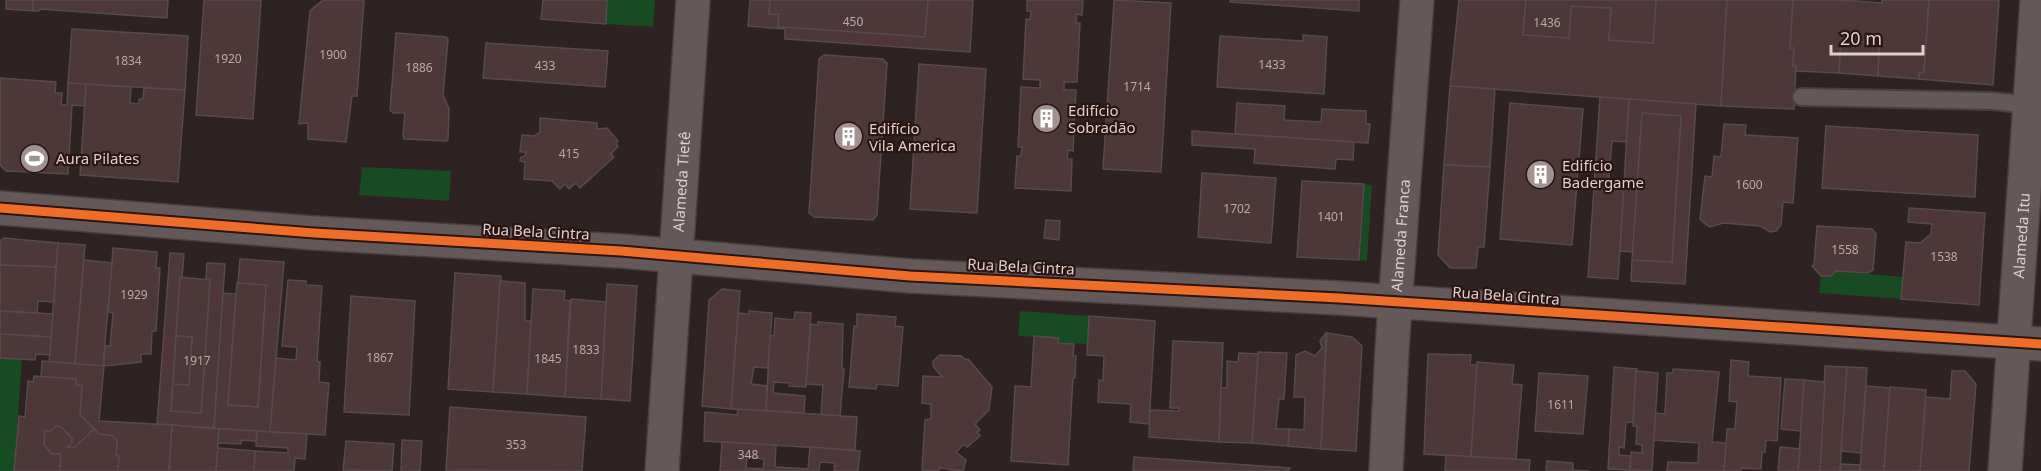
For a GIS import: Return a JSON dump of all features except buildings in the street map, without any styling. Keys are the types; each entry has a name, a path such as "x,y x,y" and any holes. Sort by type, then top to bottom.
{"street":[{"name":"Alameda Tietê","path":"662,471 693,0"},
{"name":"Alameda Franca","path":"1386,471 1395,302 1417,0"},
{"name":"Alameda Itu","path":"2006,471 2027,343 2030,105 2037,0"},
{"name":"Rua Bela Cintra","path":"0,208 314,233 609,250 910,276 1395,302 2027,343"}],"lane":[{"path":"1801,97 1992,101 2030,105"}],"green space":[{"path":"607,0 655,0 653,27 606,24"},
{"path":"362,167 451,171 449,201 359,195"},
{"path":"1364,184 1372,185 1367,261 1360,260"},
{"path":"1836,271 1903,277 1901,299 1819,293 1821,276 1831,276"},
{"path":"1020,311 1089,316 1087,344 1058,343 1058,338 1018,336"},
{"path":"0,358 22,359 14,471 0,471"}],"cycle path":[{"path":"0,208 314,233 621,251 910,276 1339,298 2041,344"}],"place":[{"name":"Edifício Sobradão","path":"1047,119"},
{"name":"Edifício Vila America","path":"848,137"},
{"name":"Aura Pilates","path":"35,158"},
{"name":"Edifício Badergame","path":"1541,174"}]}
